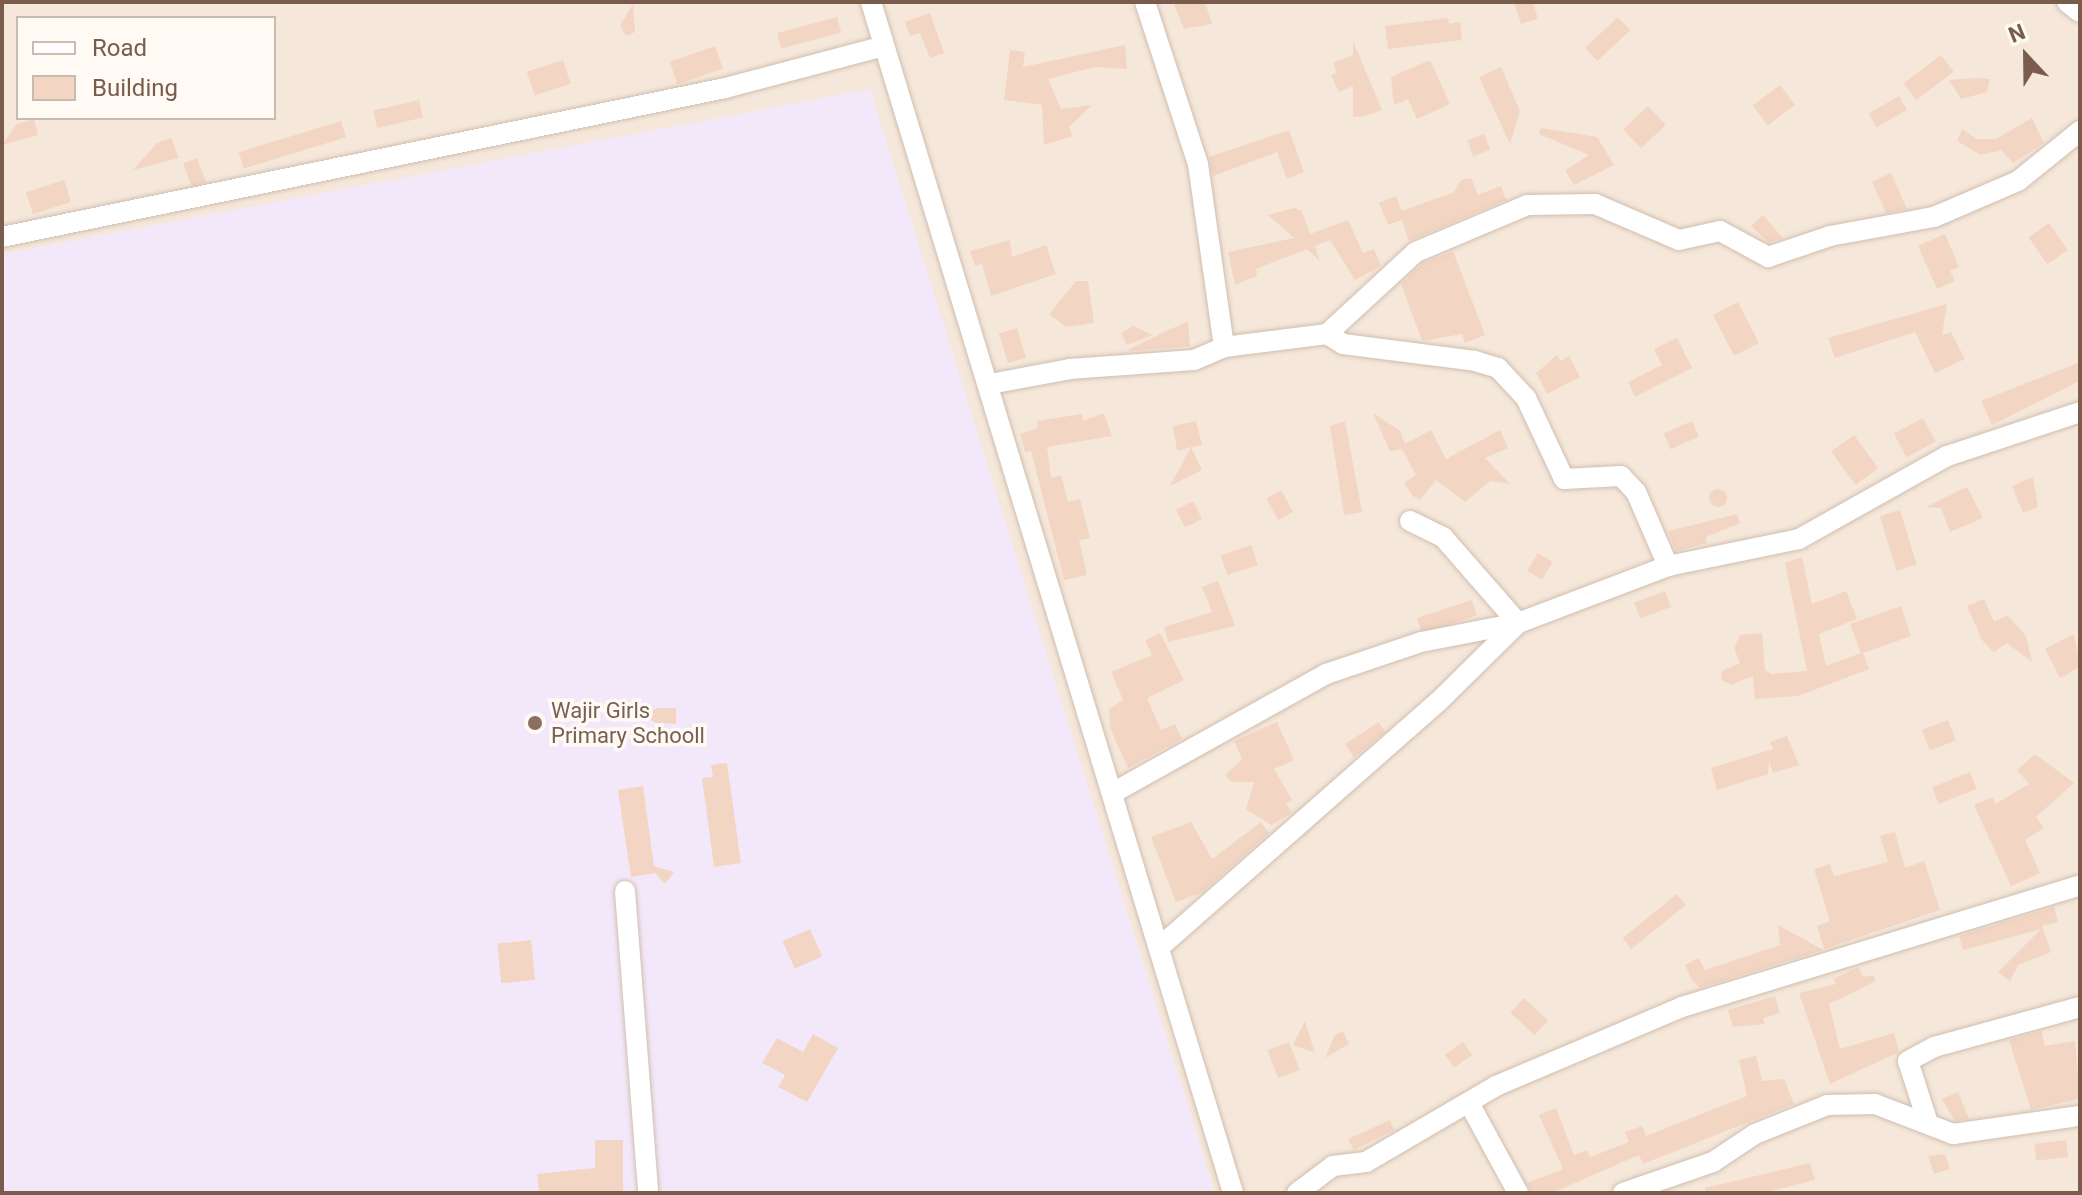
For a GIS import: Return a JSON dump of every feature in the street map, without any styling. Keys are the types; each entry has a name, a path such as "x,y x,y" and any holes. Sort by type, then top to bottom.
{"street":[{"path":"871,2 990,384 1063,639 1116,791 1162,945 1182,1034 1233,1193"},
{"path":"1145,2 1198,164 1224,347"},
{"path":"2067,2 2080,12"},
{"path":"2,237 709,91 884,46"},
{"path":"990,384 1070,369 1194,360 1224,347 1327,334 1416,252 1527,205 1595,204 1679,240 1720,231 1768,257 1830,236 1934,217 2018,181 2080,131"},
{"path":"1327,334 1343,344 1498,368 1526,398 1564,479 1621,476 1636,492 1668,566"},
{"path":"1116,791 1326,674 1421,642 1518,623 1668,566 1799,539 1947,456 2079,415"},
{"path":"1410,521 1443,537 1518,623"},
{"path":"1162,945 1438,702 1518,623"},
{"path":"1297,1193 1333,1166 1366,1162 1469,1103 1682,1007 2080,885"},
{"path":"625,891 648,1193"},
{"path":"1928,1123 1908,1061 1934,1047 2080,1007"},
{"path":"1469,1103 1518,1193"},
{"path":"1623,1193 1713,1162 1755,1134 1827,1105 1875,1104 1953,1134 2080,1116"}],"shaded area":[{"path":"2,2 2080,2 2080,1193 2,1193"},
{"name":"Wajir Girls Primary Schooll","path":"870,89 1215,1193 2,1193 2,254"}],"building":[{"path":"1173,2 1205,2 1212,24 1184,29"},
{"path":"1514,2 1533,2 1538,19 1521,24"},
{"path":"633,4 635,32 626,36 620,26"},
{"path":"930,13 944,53 930,58 920,33 910,36 905,22"},
{"path":"837,17 841,32 781,49 777,33"},
{"path":"1618,17 1630,30 1597,61 1585,48"},
{"path":"1448,18 1449,24 1460,22 1462,40 1388,49 1385,26"},
{"path":"1353,41 1382,110 1353,117 1353,86 1339,92 1331,75 1337,73 1333,63 1353,55"},
{"path":"1125,45 1127,69 1095,67 1048,79 1061,109 1092,105 1069,127 1073,136 1044,145 1042,105 1004,100 1010,50 1025,52 1023,67"},
{"path":"715,46 723,69 677,84 670,62"},
{"path":"1941,55 1954,72 1916,100 1903,83"},
{"path":"563,60 571,84 535,96 527,72"},
{"path":"1430,60 1450,104 1417,119 1408,99 1394,105 1391,77"},
{"path":"1501,67 1520,111 1510,144 1479,77"},
{"path":"1990,79 1987,92 1961,99 1949,80"},
{"path":"1780,85 1795,105 1768,125 1753,105"},
{"path":"1899,96 1907,110 1877,127 1869,114"},
{"path":"419,100 423,118 377,128 373,111"},
{"path":"1648,106 1666,125 1641,148 1623,129"},
{"path":"2032,118 2044,143 2013,163 2001,150 1981,155 1957,141 1962,129 1977,139 1996,139"},
{"path":"34,120 38,135 2,145 17,124"},
{"path":"341,121 346,137 244,169 239,152"},
{"path":"1541,128 1597,137 1614,165 1574,185 1565,170 1589,155 1539,134"},
{"path":"1289,130 1304,172 1287,179 1277,152 1213,176 1209,157"},
{"path":"1484,134 1490,150 1473,156 1467,140"},
{"path":"171,138 179,158 133,170 157,143"},
{"path":"197,158 206,181 192,187 183,163"},
{"path":"1891,173 1907,209 1886,213 1872,182"},
{"path":"1471,178 1478,195 1501,186 1506,200 1409,241 1402,220 1388,225 1379,203 1396,196 1402,211 1454,192 1461,180"},
{"path":"64,180 71,202 33,214 26,192"},
{"path":"1294,208 1302,211 1310,234 1348,220 1363,253 1374,249 1381,266 1355,280 1330,240 1315,246 1320,261 1307,249 1256,269 1257,276 1235,285 1228,252 1294,238 1268,215"},
{"path":"1763,215 1783,238 1769,243 1751,226"},
{"path":"2049,223 2068,250 2047,264 2029,237"},
{"path":"1945,234 1959,267 1950,271 1955,281 1937,289 1918,246"},
{"path":"1010,240 1012,257 1046,245 1056,274 991,296 982,264 975,266 970,251"},
{"path":"1453,251 1485,335 1465,343 1462,334 1422,341 1401,284 1423,263"},
{"path":"1076,281 1088,281 1094,323 1066,327 1049,314"},
{"path":"1738,302 1759,343 1734,356 1713,315"},
{"path":"1947,304 1942,335 1951,332 1965,359 1935,373 1915,332 1835,358 1828,338"},
{"path":"1188,321 1190,346 1129,351 1129,349"},
{"path":"1133,326 1153,335 1127,345 1121,333"},
{"path":"1017,328 1026,358 1008,363 999,334"},
{"path":"1677,338 1692,368 1635,397 1628,382 1662,365 1654,349"},
{"path":"1557,355 1560,361 1569,356 1580,377 1547,394 1536,373"},
{"path":"2080,362 2080,381 1992,425 1981,401"},
{"path":"1104,413 1112,436 1047,447 1051,478 1061,475 1068,502 1080,499 1090,538 1079,540 1087,575 1064,580 1031,451 1025,452 1020,434 1038,428 1037,421 1082,414 1083,421"},
{"path":"1373,413 1400,431 1405,444 1431,430 1446,459 1500,430 1508,448 1485,458 1510,484 1490,481 1465,502 1436,480 1420,500 1404,483 1416,475 1402,449 1390,451"},
{"path":"1923,418 1936,442 1907,457 1894,433"},
{"path":"1196,421 1202,445 1177,451 1173,426"},
{"path":"1345,421 1362,512 1344,515 1330,426"},
{"path":"1692,421 1699,437 1671,449 1664,434"},
{"path":"1854,435 1878,468 1855,485 1831,451"},
{"path":"1191,447 1202,470 1170,486"},
{"path":"2033,477 2038,507 2023,513 2012,486"},
{"path":"1967,487 1983,518 1950,532 1941,508 1926,507"},
{"path":"1714,489 1722,489 1727,498 1725,505 1714,507 1709,502 1709,494"},
{"path":"1281,490 1293,512 1278,520 1266,498"},
{"path":"1193,501 1202,519 1185,527 1176,510"},
{"path":"1900,510 1917,565 1897,571 1880,516"},
{"path":"1737,514 1740,523 1706,537 1707,543 1676,551 1668,531"},
{"path":"1251,545 1258,565 1228,575 1221,555"},
{"path":"1538,553 1553,562 1542,580 1527,571"},
{"path":"1802,557 1812,604 1846,591 1857,619 1819,634 1826,666 1861,653 1850,624 1901,606 1911,636 1863,653 1869,669 1798,696 1755,699 1753,676 1731,685 1721,680 1722,671 1740,663 1734,648 1740,635 1762,633 1765,670 1771,674 1807,671 1785,563"},
{"path":"1218,581 1235,626 1168,642 1164,627 1212,612 1202,587"},
{"path":"1665,591 1671,607 1640,619 1634,603"},
{"path":"1984,599 1994,622 2007,615 2026,636 2032,662 2007,643 1994,652 1982,640 1967,606"},
{"path":"1472,600 1477,615 1422,633 1417,618"},
{"path":"1160,633 1184,680 1147,698 1161,730 1175,724 1182,739 1128,768 1110,728 1109,709 1123,700 1111,672 1152,655 1145,640"},
{"path":"2074,634 2080,667 2060,678 2045,649"},
{"path":"658,708 676,708 676,724 656,723 642,714"},
{"path":"1948,720 1956,741 1930,751 1922,730"},
{"path":"1277,722 1294,760 1274,769 1292,800 1286,803 1292,813 1271,825 1246,809 1254,782 1232,782 1225,775 1242,759 1234,741"},
{"path":"1379,722 1385,732 1354,758 1345,744"},
{"path":"1787,736 1799,765 1773,773 1769,761 1768,774 1717,790 1711,768 1773,749 1770,742"},
{"path":"2035,754 2074,783 2036,817 2044,828 2025,840 2040,873 2011,886 1974,805 1993,797 1995,804 2029,784 2017,770"},
{"path":"727,763 741,863 714,867 702,778 713,777 711,765"},
{"path":"1970,772 1977,789 1939,804 1932,787"},
{"path":"643,786 654,866 674,872 665,884 655,873 631,877 618,790"},
{"path":"1191,822 1212,859 1261,822 1269,833 1203,892 1176,902 1151,837"},
{"path":"1895,832 1905,868 1924,861 1940,910 1824,949 1817,926 1830,921 1814,869 1830,864 1834,876 1888,862 1880,836"},
{"path":"1677,894 1686,905 1631,949 1623,938"},
{"path":"2054,907 2058,922 2042,926 2051,952 2018,965 2010,981 1998,972 2041,929 1963,950 1959,936"},
{"path":"1778,925 1823,950 1700,988 1692,980 1685,965 1699,958 1705,970 1780,945"},
{"path":"810,929 822,956 795,969 783,941"},
{"path":"531,940 535,980 501,983 497,944"},
{"path":"1858,967 1863,977 1873,975 1876,981 1829,1004 1840,1049 1894,1033 1899,1052 1830,1084 1799,993 1836,984 1833,979"},
{"path":"1775,996 1780,1013 1763,1018 1765,1024 1733,1027 1728,1010"},
{"path":"1524,998 1548,1021 1534,1035 1510,1013"},
{"path":"1305,1021 1315,1053 1293,1045"},
{"path":"1343,1031 1349,1044 1325,1058 1335,1035"},
{"path":"2041,1031 2045,1046 2075,1041 2080,1099 2031,1110 2009,1040"},
{"path":"813,1034 838,1048 807,1102 778,1087 785,1075 762,1063 777,1038 803,1052"},
{"path":"1289,1042 1300,1070 1278,1078 1268,1050"},
{"path":"1463,1042 1472,1055 1454,1068 1445,1055"},
{"path":"1756,1056 1762,1081 1784,1079 1794,1104 1643,1164 1639,1155 1552,1193 1531,1193 1527,1183 1563,1169 1539,1115 1556,1108 1574,1155 1587,1150 1590,1157 1629,1142 1625,1132 1642,1126 1646,1136 1747,1096 1739,1060"},
{"path":"1958,1092 1969,1119 1955,1121 1942,1099"},
{"path":"1390,1120 1394,1130 1354,1150 1348,1139"},
{"path":"595,1140 623,1140 623,1192 539,1193 537,1174 595,1168"},
{"path":"2066,1140 2068,1157 2036,1161 2034,1144"},
{"path":"1945,1154 1950,1169 1934,1174 1928,1156"},
{"path":"1810,1163 1815,1180 1763,1193 1705,1193 1705,1188"}],"place":[{"name":"Wajir Girls Primary Schooll","path":"535,723"}]}
